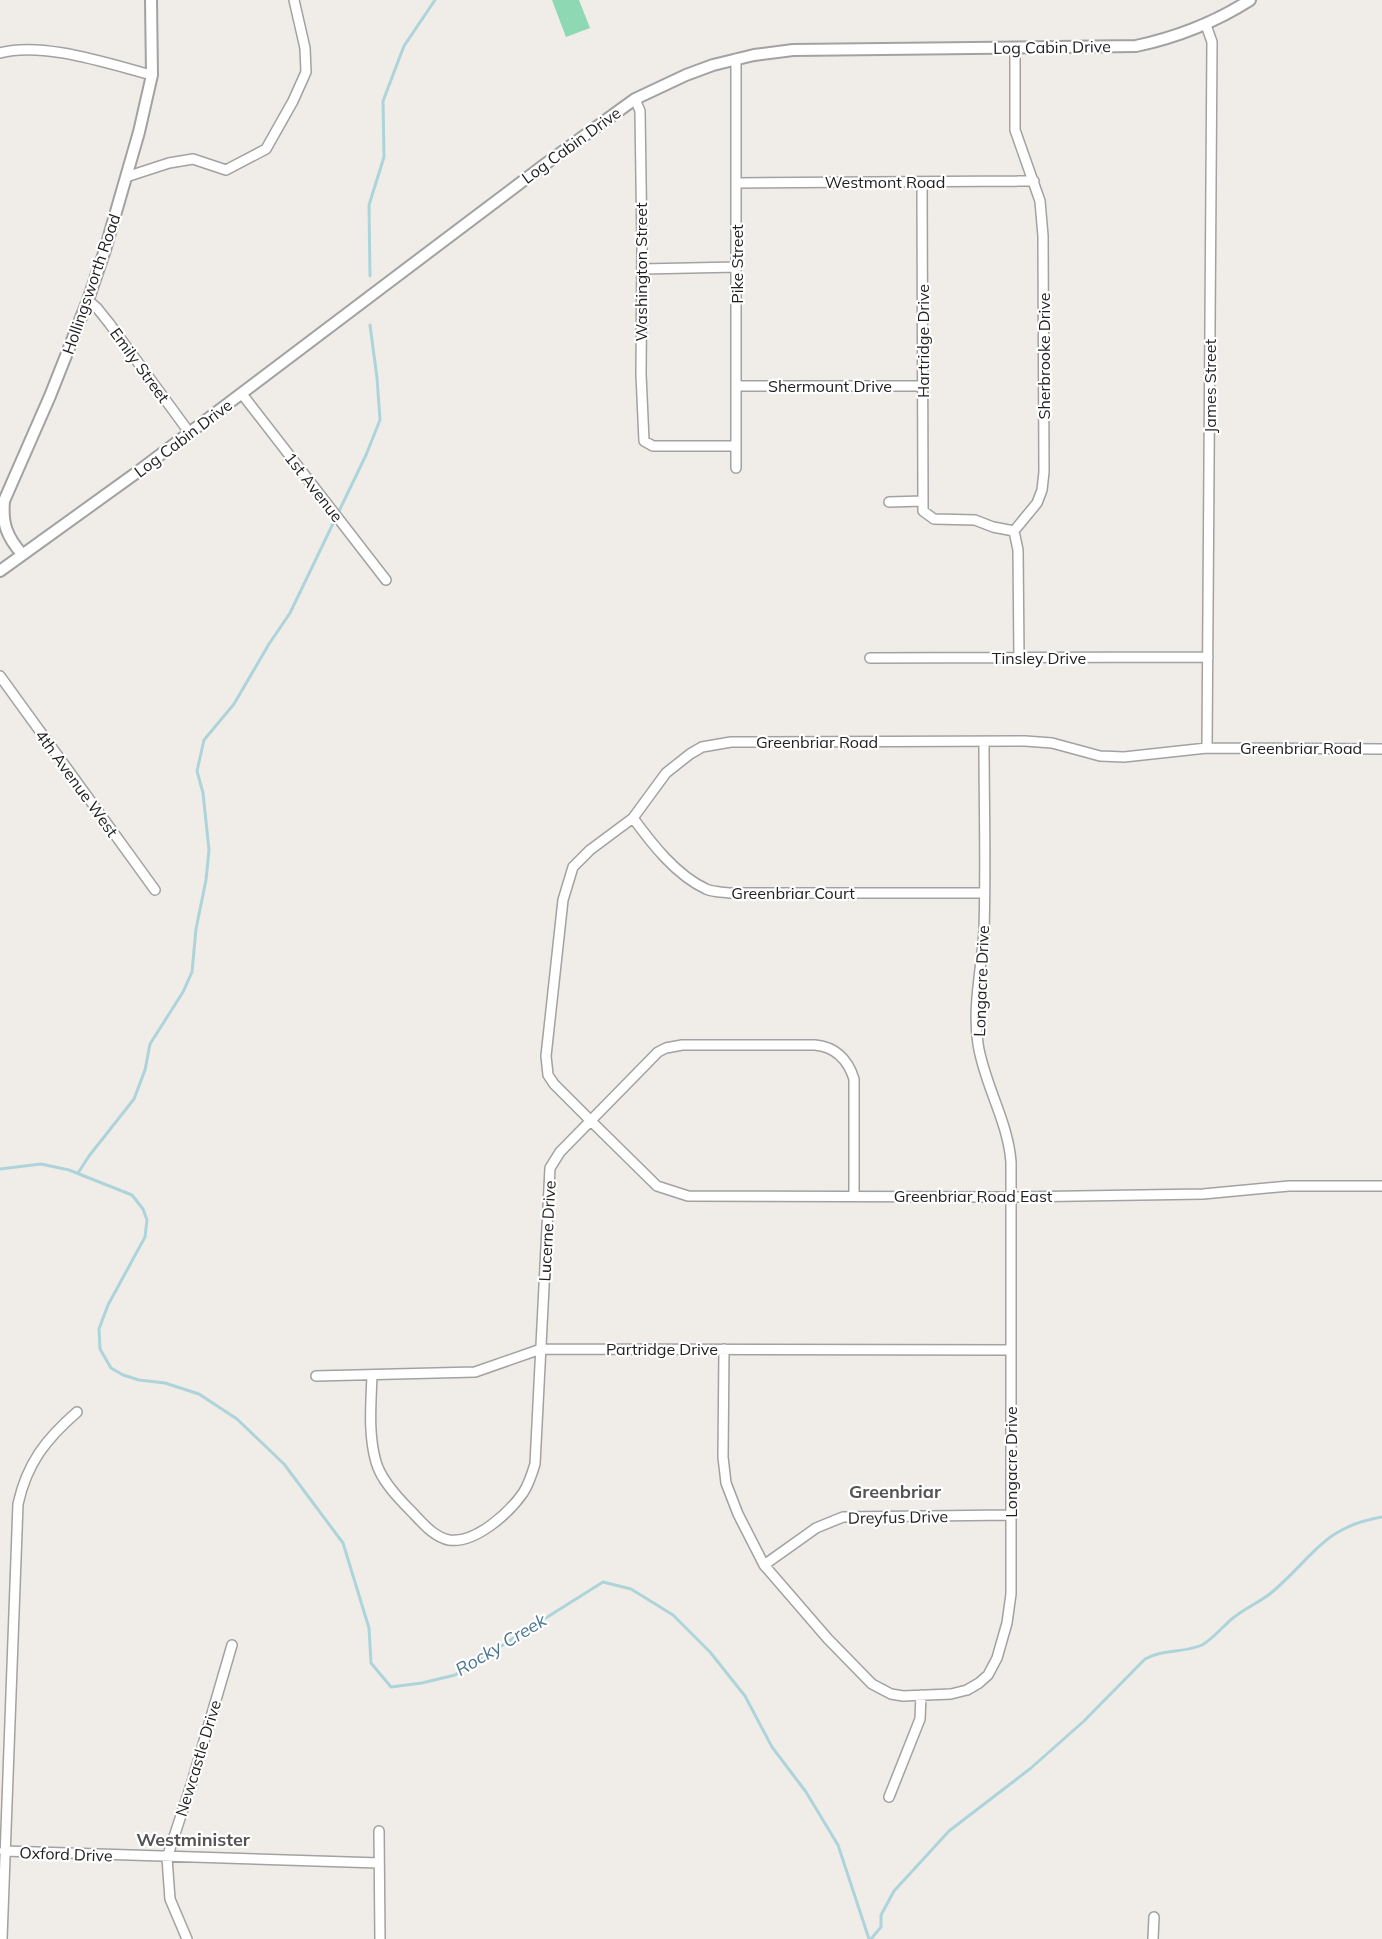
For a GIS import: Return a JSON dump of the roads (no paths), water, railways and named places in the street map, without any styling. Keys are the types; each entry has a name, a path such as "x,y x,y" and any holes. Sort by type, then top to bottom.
{"street":[{"name":"Hollingsworth Road","path":"22,554 5,529 4,501 50,396 88,300 126,177 152,75 151,0"},
{"path":"126,177 169,163 193,159 226,170 266,149 293,101 306,72 305,48 294,0"},
{"name":"Log Cabin Drive","path":"0,571 136,473 635,99 686,75 736,59 793,50 1136,46 1184,34 1206,25 1250,0"},
{"name":"James Street","path":"1206,25 1212,42 1207,748"},
{"name":"Sherbrooke Drive","path":"1014,531 1037,503 1042,490 1044,472 1043,236 1040,201 1015,130 1015,48"},
{"path":"0,53 19,50 50,51 152,75"},
{"name":"Pike Street","path":"736,59 736,468"},
{"name":"Washington Street","path":"635,99 640,111 643,437 647,445 736,446"},
{"name":"Westmont Road","path":"737,183 1034,181"},
{"name":"Hartridge Drive","path":"922,182 923,501"},
{"path":"642,269 737,267"},
{"name":"Emily Street","path":"88,300 109,323 189,432"},
{"name":"Shermount Drive","path":"737,386 922,386"},
{"name":"1st Avenue","path":"242,393 386,580"},
{"path":"889,502 923,501 923,512 934,519 975,520 993,527 1014,531 1018,550 1019,658"},
{"name":"Tinsley Drive","path":"870,658 1208,657"},
{"name":"4th Avenue West","path":"0,676 155,890"},
{"name":"Greenbriar Road","path":"591,1121 554,1084 546,1067 563,900 573,867 590,850 633,818 666,773 702,747 731,742 1025,741 1052,743 1100,756 1124,758 1207,748 1382,749"},
{"name":"Longacre Drive","path":"724,1349 723,1457 726,1483 738,1514 764,1564 828,1639 872,1684 891,1694 951,1694 967,1690 984,1679 994,1665 1007,1623 1011,1594 1011,1197 1010,1148 986,1077 978,1044 977,1025 983,949 984,742"},
{"name":"Greenbriar Court","path":"633,818 647,838 668,859 707,890 729,893 984,893"},
{"name":"Lucerne Drive","path":"372,1375 372,1442 376,1463 383,1478 406,1507 433,1533 447,1540 465,1541 480,1534 522,1495 535,1464 550,1168 560,1152 658,1052 666,1048 682,1045 824,1046 842,1057 854,1079 854,1196"},
{"name":"Greenbriar Road East","path":"591,1121 657,1186 671,1192 699,1196 1011,1197 1203,1194 1289,1186 1382,1186"},
{"name":"Partridge Drive","path":"316,1376 476,1372 541,1349 1011,1350"},
{"path":"2,1939 18,1504 21,1489 34,1458 62,1425 77,1412"},
{"name":"Dreyfus Drive","path":"764,1564 816,1527 843,1517 1011,1515"},
{"name":"Newcastle Drive","path":"187,1939 171,1899 167,1858 232,1645"},
{"path":"889,1797 920,1719 921,1695"},
{"path":"380,1832 380,1939"},
{"name":"Oxford Drive","path":"4,1851 379,1863"},
{"path":"1153,1939 1154,1917"}],"waterway":[{"path":"370,276 369,205 384,157 383,101 404,46 435,0"},
{"path":"78,1173 134,1099 145,1070 150,1044 183,992 192,972 196,929 206,880 209,850 203,793 197,771 204,740 234,704 290,613 366,455 380,420 370,325"},
{"name":"Rocky Creek","path":"0,1169 41,1164 69,1170 132,1195 143,1209 147,1220 145,1237 108,1305 99,1329 100,1349 111,1368 123,1375 139,1380 165,1383 199,1394 237,1419 284,1464 343,1543 369,1628 371,1663 391,1687 455,1675 603,1582 631,1589 673,1615 710,1652 745,1696 772,1747 806,1792 838,1845 869,1939"},
{"path":"871,1939 881,1927 881,1915 894,1891 949,1831 1031,1768 1084,1721 1145,1659 1202,1645 1238,1614 1271,1593 1332,1536 1345,1528 1382,1517"}],"district":[{"name":"Greenbriar","path":"895,1492"},
{"name":"Westminister","path":"193,1840"}]}
